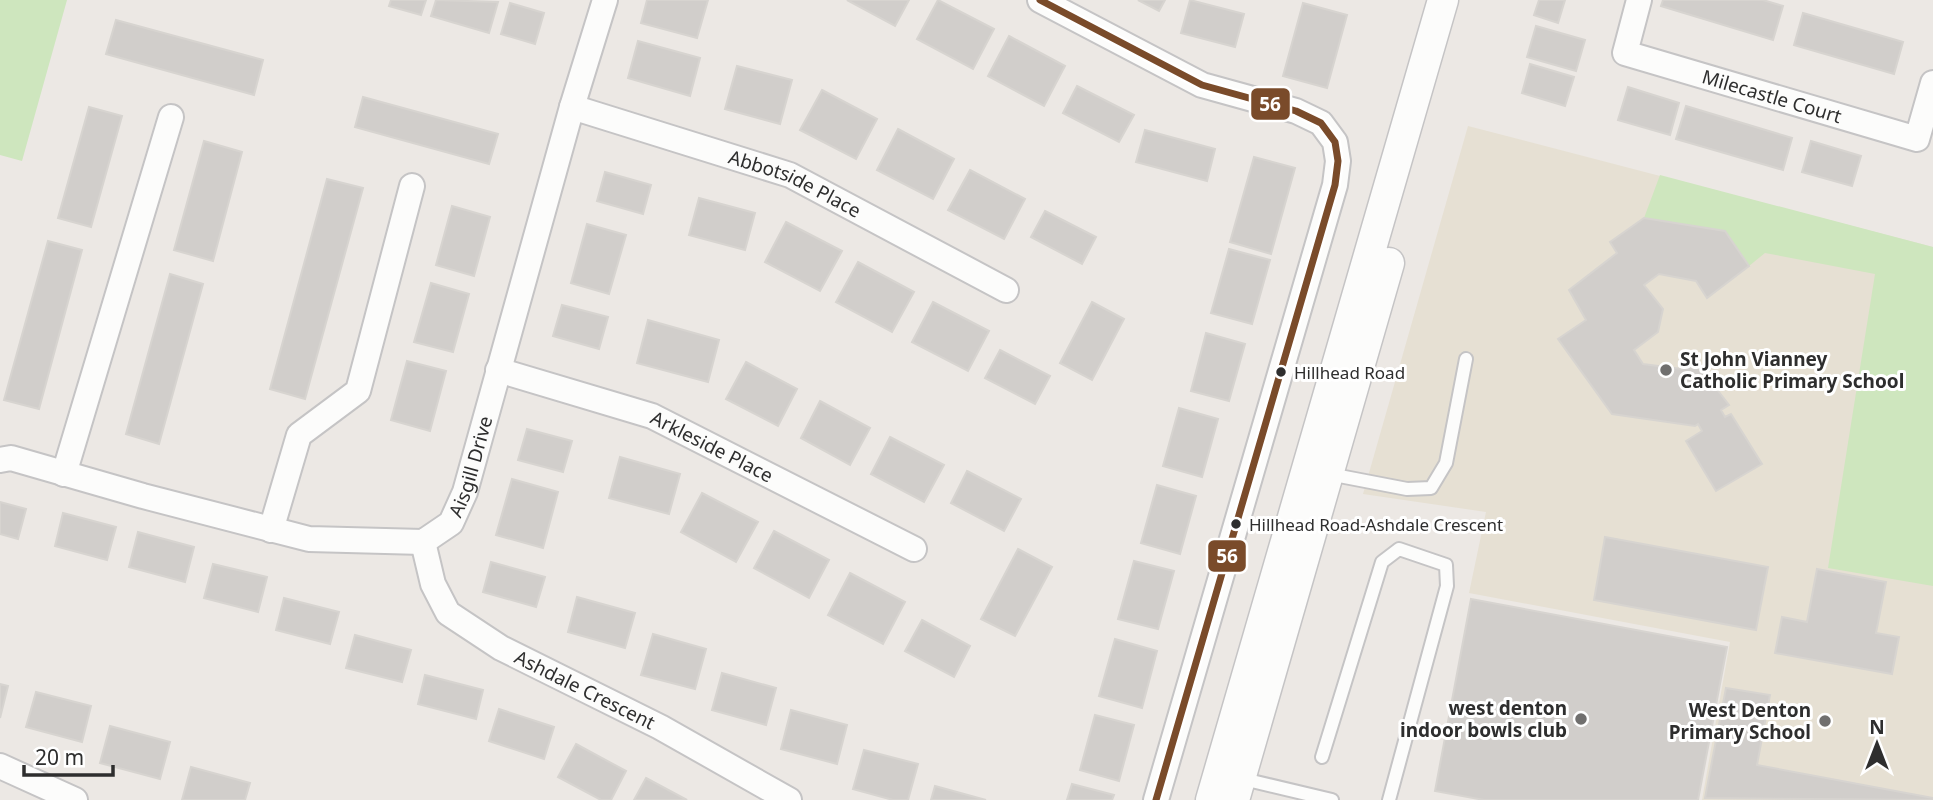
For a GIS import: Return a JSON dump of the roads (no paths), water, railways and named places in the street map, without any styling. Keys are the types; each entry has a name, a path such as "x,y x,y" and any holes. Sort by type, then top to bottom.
{"street":[{"name":"Aisgill Drive","path":"424,542 451,523 464,492 572,107 606,0"},
{"path":"1040,0 1202,85 1296,111 1321,123 1335,142 1338,161 1335,185 1156,800"},
{"path":"1231,783 1443,0"},
{"path":"1211,800 1231,783 1328,473 1465,0"},
{"name":"Milecastle Court","path":"1639,0 1625,53 1917,138 1933,83"},
{"name":"Abbotside Place","path":"572,107 790,175 1006,290"},
{"path":"64,474 172,117"},
{"path":"271,530 299,435 358,391 412,186"},
{"name":"Arkleside Place","path":"498,370 652,416 914,549"},
{"path":"0,460 11,458 309,539 424,542"},
{"name":"Ashdale Crescent","path":"424,542 433,584 448,613 501,648 660,726 789,800"},
{"path":"0,765 75,800"}],"lane":[{"path":"1328,473 1407,489 1431,488 1446,463 1466,359"},
{"path":"1322,757 1382,562 1399,549 1447,565 1447,586 1389,800"},
{"path":"1231,783 1332,800"}],"place":[{"name":"St John Vianney Catholic Primary School","path":"1666,370"},
{"name":"Hillhead Road","path":"1281,372"},
{"name":"Hillhead Road-Ashdale Crescent","path":"1236,524"},
{"name":"west denton indoor bowls club","path":"1581,719"},
{"name":"West Denton Primary School","path":"1825,721"}]}
